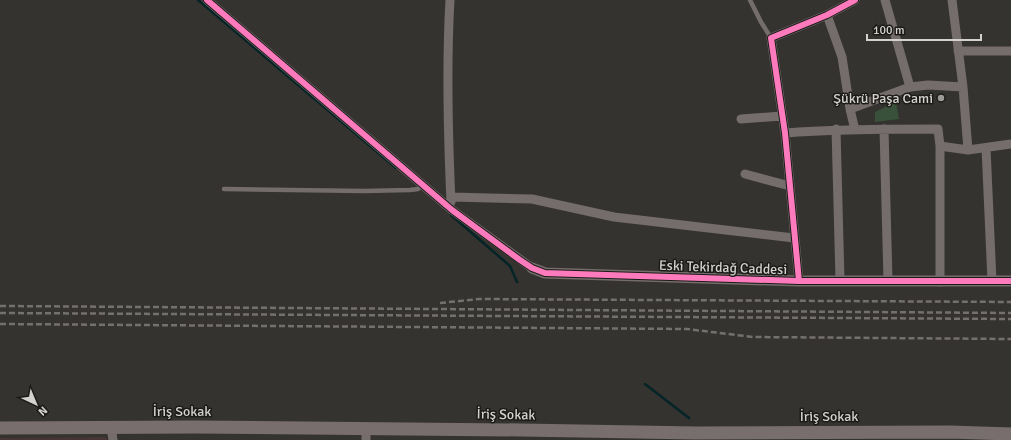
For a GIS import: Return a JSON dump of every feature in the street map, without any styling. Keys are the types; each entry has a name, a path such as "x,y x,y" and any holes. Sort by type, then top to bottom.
{"main road":[{"name":"İriş Sokak","path":"0,428 111,427 366,434 699,437 950,432 1011,434"}],"street":[{"path":"207,0 421,186 532,268"},
{"path":"450,0 447,45 448,128 452,210"},
{"path":"799,281 785,132 771,38 827,15 855,0"},
{"path":"885,0 910,87"},
{"path":"952,0 963,87 968,150"},
{"path":"827,15 842,58 855,130"},
{"path":"958,51 1011,51"},
{"path":"850,109 910,87 928,85 963,87"},
{"path":"741,118 782,116"},
{"path":"785,132 836,129 938,129 940,146 940,282"},
{"path":"836,129 840,280"},
{"path":"884,129 888,281"},
{"path":"940,146 968,150 1011,144"},
{"path":"986,148 992,281"},
{"path":"745,174 790,186"},
{"path":"451,197 532,199 614,217 794,238"},
{"name":"Eski Tekirdağ Caddesi","path":"532,268 545,273 799,281 1011,281"},
{"path":"111,427 113,440"}],"lane":[{"path":"750,0 771,38"},
{"path":"224,189 364,191 421,186"}],"shaded area":[{"path":"106,437 107,440 0,440 0,438"}],"green space":[{"path":"896,102 899,119 875,122 875,112"}],"waterway":[{"path":"198,0 396,168"},
{"path":"451,215 510,266 517,282"},
{"path":"645,384 689,418"}],"railway":[{"path":"440,303 479,299 1011,302"},
{"path":"0,306 1011,313"},
{"path":"0,313 1011,319"},
{"path":"0,324 687,329 753,337 1011,339"}],"cycle path":[{"path":"207,0 452,210 520,260 532,268 545,273 799,281 1011,281"},
{"path":"799,281 785,133 771,38 827,15 855,0"}],"place":[{"name":"Şükrü Paşa Cami","path":"941,98"}]}
